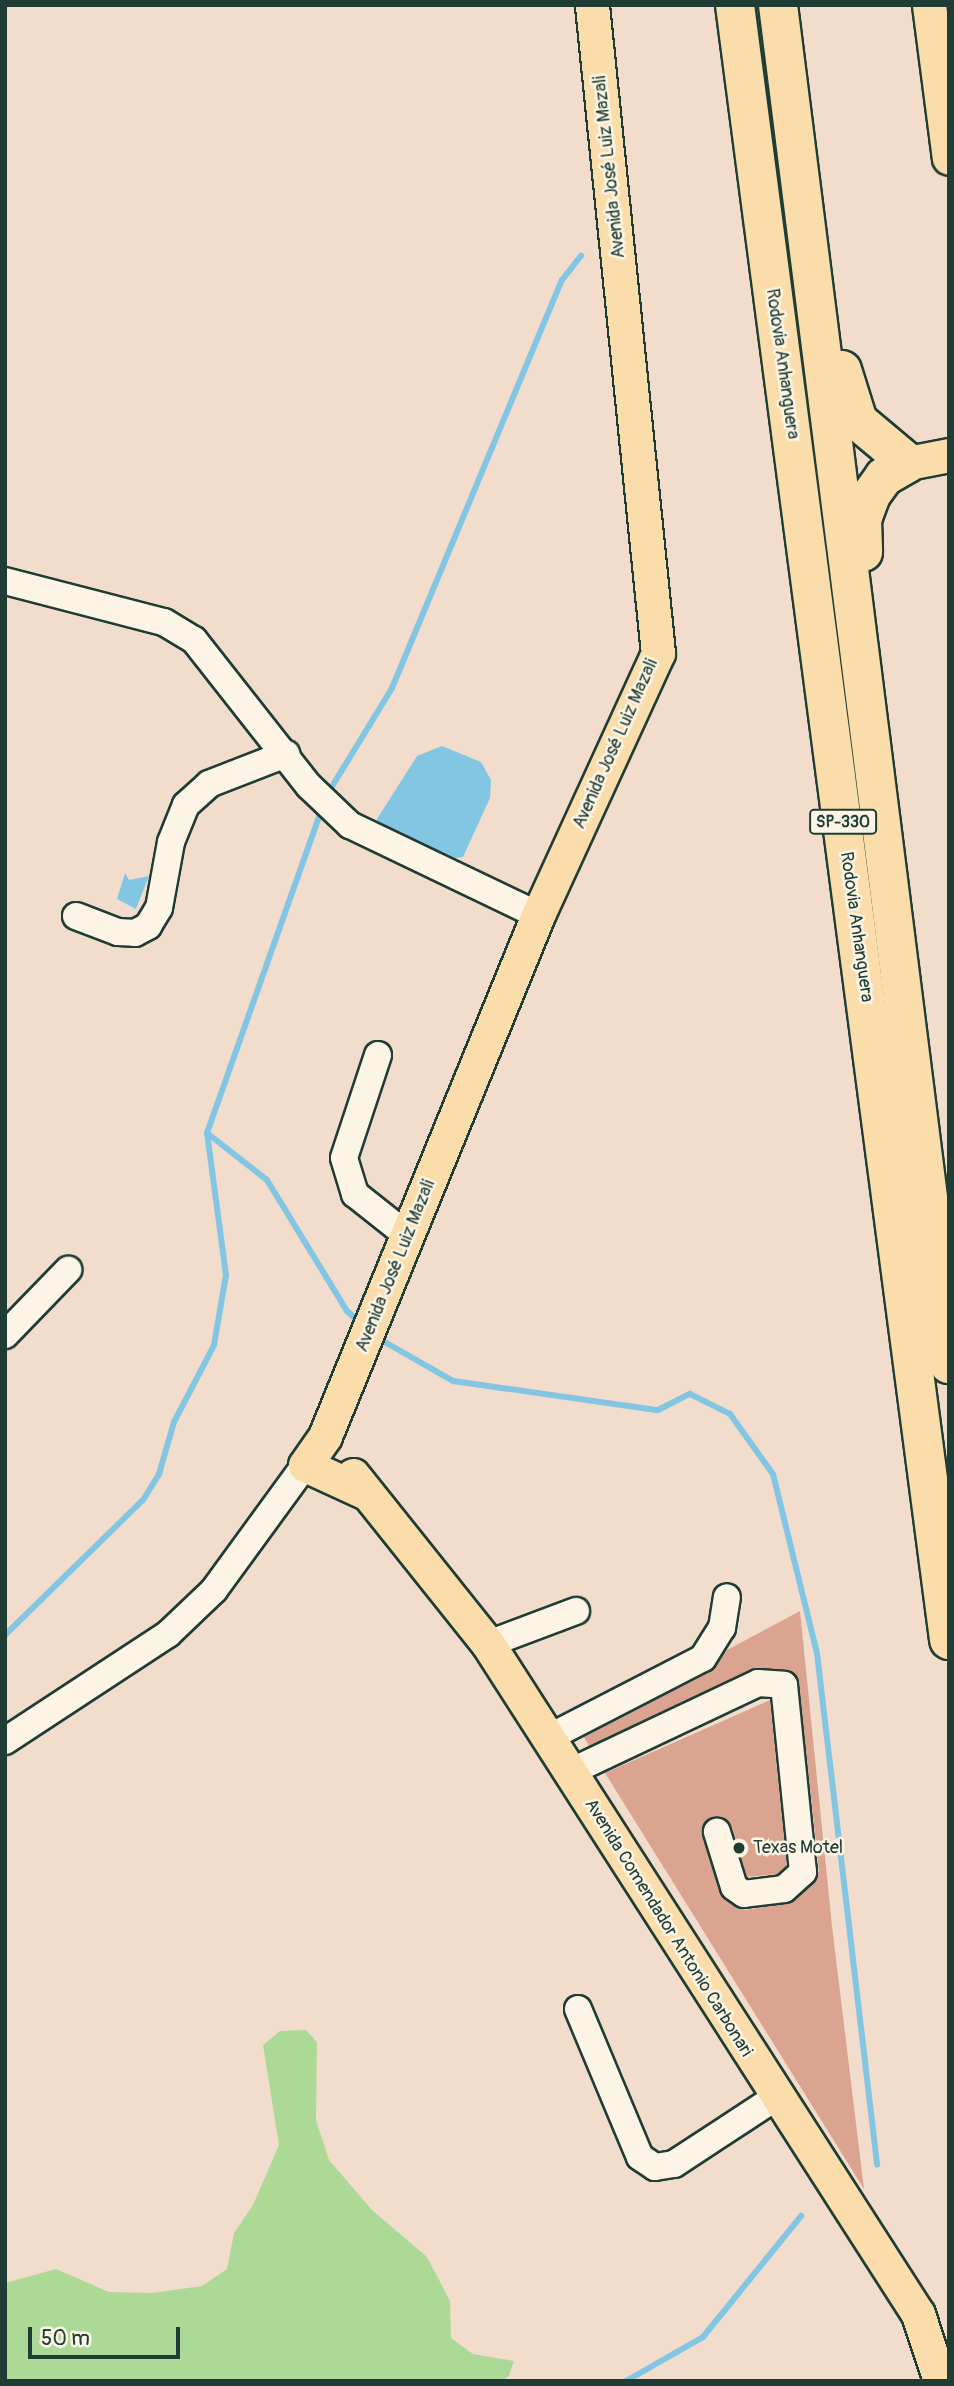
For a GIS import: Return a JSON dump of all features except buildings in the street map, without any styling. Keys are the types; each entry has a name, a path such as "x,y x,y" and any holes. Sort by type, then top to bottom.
{"highway":[{"name":"Rodovia Anhanguera","path":"735,5 949,1640"},
{"name":"SP-330","path":"778,5 949,1364"},
{"path":"801,187 858,421 908,463 884,477 862,520 865,687"}],"main road":[{"name":"Avenida José Luiz Mazali","path":"305,1465 325,1436 538,915 657,653 592,5"},
{"path":"929,5 949,158"},
{"path":"908,463 949,455"},
{"name":"Avenida Comendador Antonio Carbonari","path":"325,1436 366,1493 488,1644 775,2098 918,2314 940,2381"},
{"name":"Avenida Comendador Antonio Carbonari","path":"305,1465 366,1493"}],"street":[{"path":"5,581 164,622 194,639 286,754 350,825 538,915"},
{"path":"76,916 118,932 135,933 148,926 159,908 171,842 186,805 209,783 286,754"},
{"path":"378,1055 344,1158 355,1194 408,1236"},
{"path":"5,1335 68,1270"},
{"path":"5,1741 168,1634 214,1590 305,1465"},
{"path":"548,1738 704,1658 722,1628 727,1597"},
{"path":"488,1644 576,1611"},
{"path":"570,1772 758,1683 784,1685 803,1872 784,1889 744,1894 734,1887 717,1832"},
{"path":"578,2009 640,2157 656,2167 674,2164 775,2098"}],"green space":[{"path":"306,2030 317,2042 316,2120 329,2160 372,2210 427,2257 450,2301 451,2338 473,2354 514,2361 509,2376 502,2381 5,2381 5,2283 56,2269 109,2292 152,2293 202,2286 227,2269 234,2233 253,2205 279,2145 263,2045 280,2031"}],"water":[{"path":"442,746 481,762 491,780 490,798 463,857 456,858 379,828 377,819 417,756"},
{"path":"125,873 129,880 149,876 136,909 117,899"}],"waterway":[{"path":"328,793 392,688 562,280 581,256"},
{"path":"5,1635 143,1500 159,1474 174,1422 214,1345 226,1275 207,1133 323,806"},
{"path":"207,1133 267,1180 347,1311 360,1323"},
{"path":"376,1337 453,1381 658,1410 690,1394 730,1414 773,1474 817,1653 877,2164"},
{"path":"626,2381 703,2337 801,2216"}],"place":[{"name":"Texas Motel","path":"739,1848"}]}
